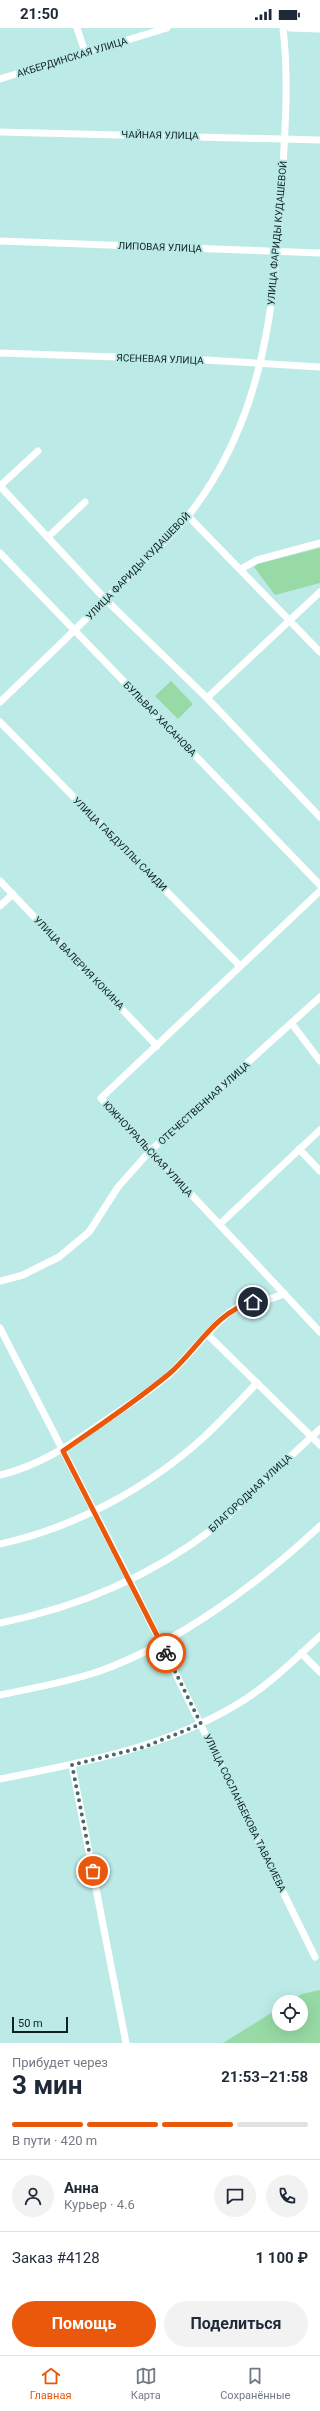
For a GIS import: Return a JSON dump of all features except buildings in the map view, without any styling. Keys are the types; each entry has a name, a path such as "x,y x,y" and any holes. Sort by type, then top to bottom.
{"street":[{"path":"77,28 85,52"},
{"name":"АКБЕРДИНСКАЯ УЛИЦА","path":"0,80 85,52 167,28"},
{"name":"УЛИЦА ФАРИДЫ КУДАШЕВОЙ","path":"0,702 106,600 188,516 232,446 243,420 261,364 272,307 278,251 287,77 283,28"},
{"path":"290,28 320,29"},
{"name":"ЧАЙНАЯ УЛИЦА","path":"0,132 320,140"},
{"name":"ЛИПОВАЯ УЛИЦА","path":"0,241 320,253"},
{"name":"ЯСЕНЕВАЯ УЛИЦА","path":"0,353 320,367"},
{"path":"38,451 0,486 106,600 207,698 320,816"},
{"path":"48,537 85,502"},
{"path":"188,516 320,652"},
{"path":"241,569 257,560 320,542"},
{"name":"БУЛЬВАР ХАСАНОВА","path":"0,553 320,885"},
{"path":"207,698 320,592"},
{"name":"УЛИЦА ГАБДУЛЛЫ САИДИ","path":"0,722 240,966"},
{"name":"УЛИЦА ВАЛЕРИЯ КОКИНА","path":"0,881 157,1046"},
{"name":"ЮЖНОУРАЛЬСКАЯ УЛИЦА","path":"320,891 101,1098 320,1332"},
{"path":"0,906 13,894"},
{"name":"ОТЕЧЕСТВЕННАЯ УЛИЦА","path":"0,1281 23,1275 59,1257 89,1232 118,1187 150,1152 320,997"},
{"path":"292,1024 320,1061"},
{"path":"220,1224 320,1130"},
{"path":"299,1149 320,1171"},
{"path":"0,1475 15,1472 63,1451 134,1403 171,1373 207,1334 232,1311 245,1304 276,1299 284,1293"},
{"name":"УЛИЦА СОСЛАНБЕКОВА ТАВАСИЕВА","path":"0,1328 130,1581 315,1957"},
{"path":"207,1334 320,1445"},
{"path":"0,1544 44,1531 93,1511 160,1471 188,1450 223,1419 257,1383"},
{"name":"БЛАГОРОДНАЯ УЛИЦА","path":"0,1623 45,1613 85,1600 130,1581 174,1557 215,1527 320,1429"},
{"path":"0,1695 42,1686 100,1670 161,1643 236,1596 279,1564 320,1526"},
{"path":"0,1779 72,1765 144,1747 201,1724 237,1704 302,1653 320,1636"},
{"path":"302,1653 320,1672"},
{"path":"72,1765 126,2043"}],"green space":[{"path":"320,548 320,583 275,595 254,567 258,564"},
{"path":"171,681 193,704 178,719 155,696"},
{"path":"320,1990 320,2043 223,2043 272,2012 272,2031 308,2031 308,1995 300,1995"}],"way so far":[{"path":"93,1871 72,1765 144,1747 201,1724 166,1653"}],"route":[{"path":"166,1653 63,1451 134,1403 171,1373 217,1324 232,1311 245,1304 253,1302"}]}
